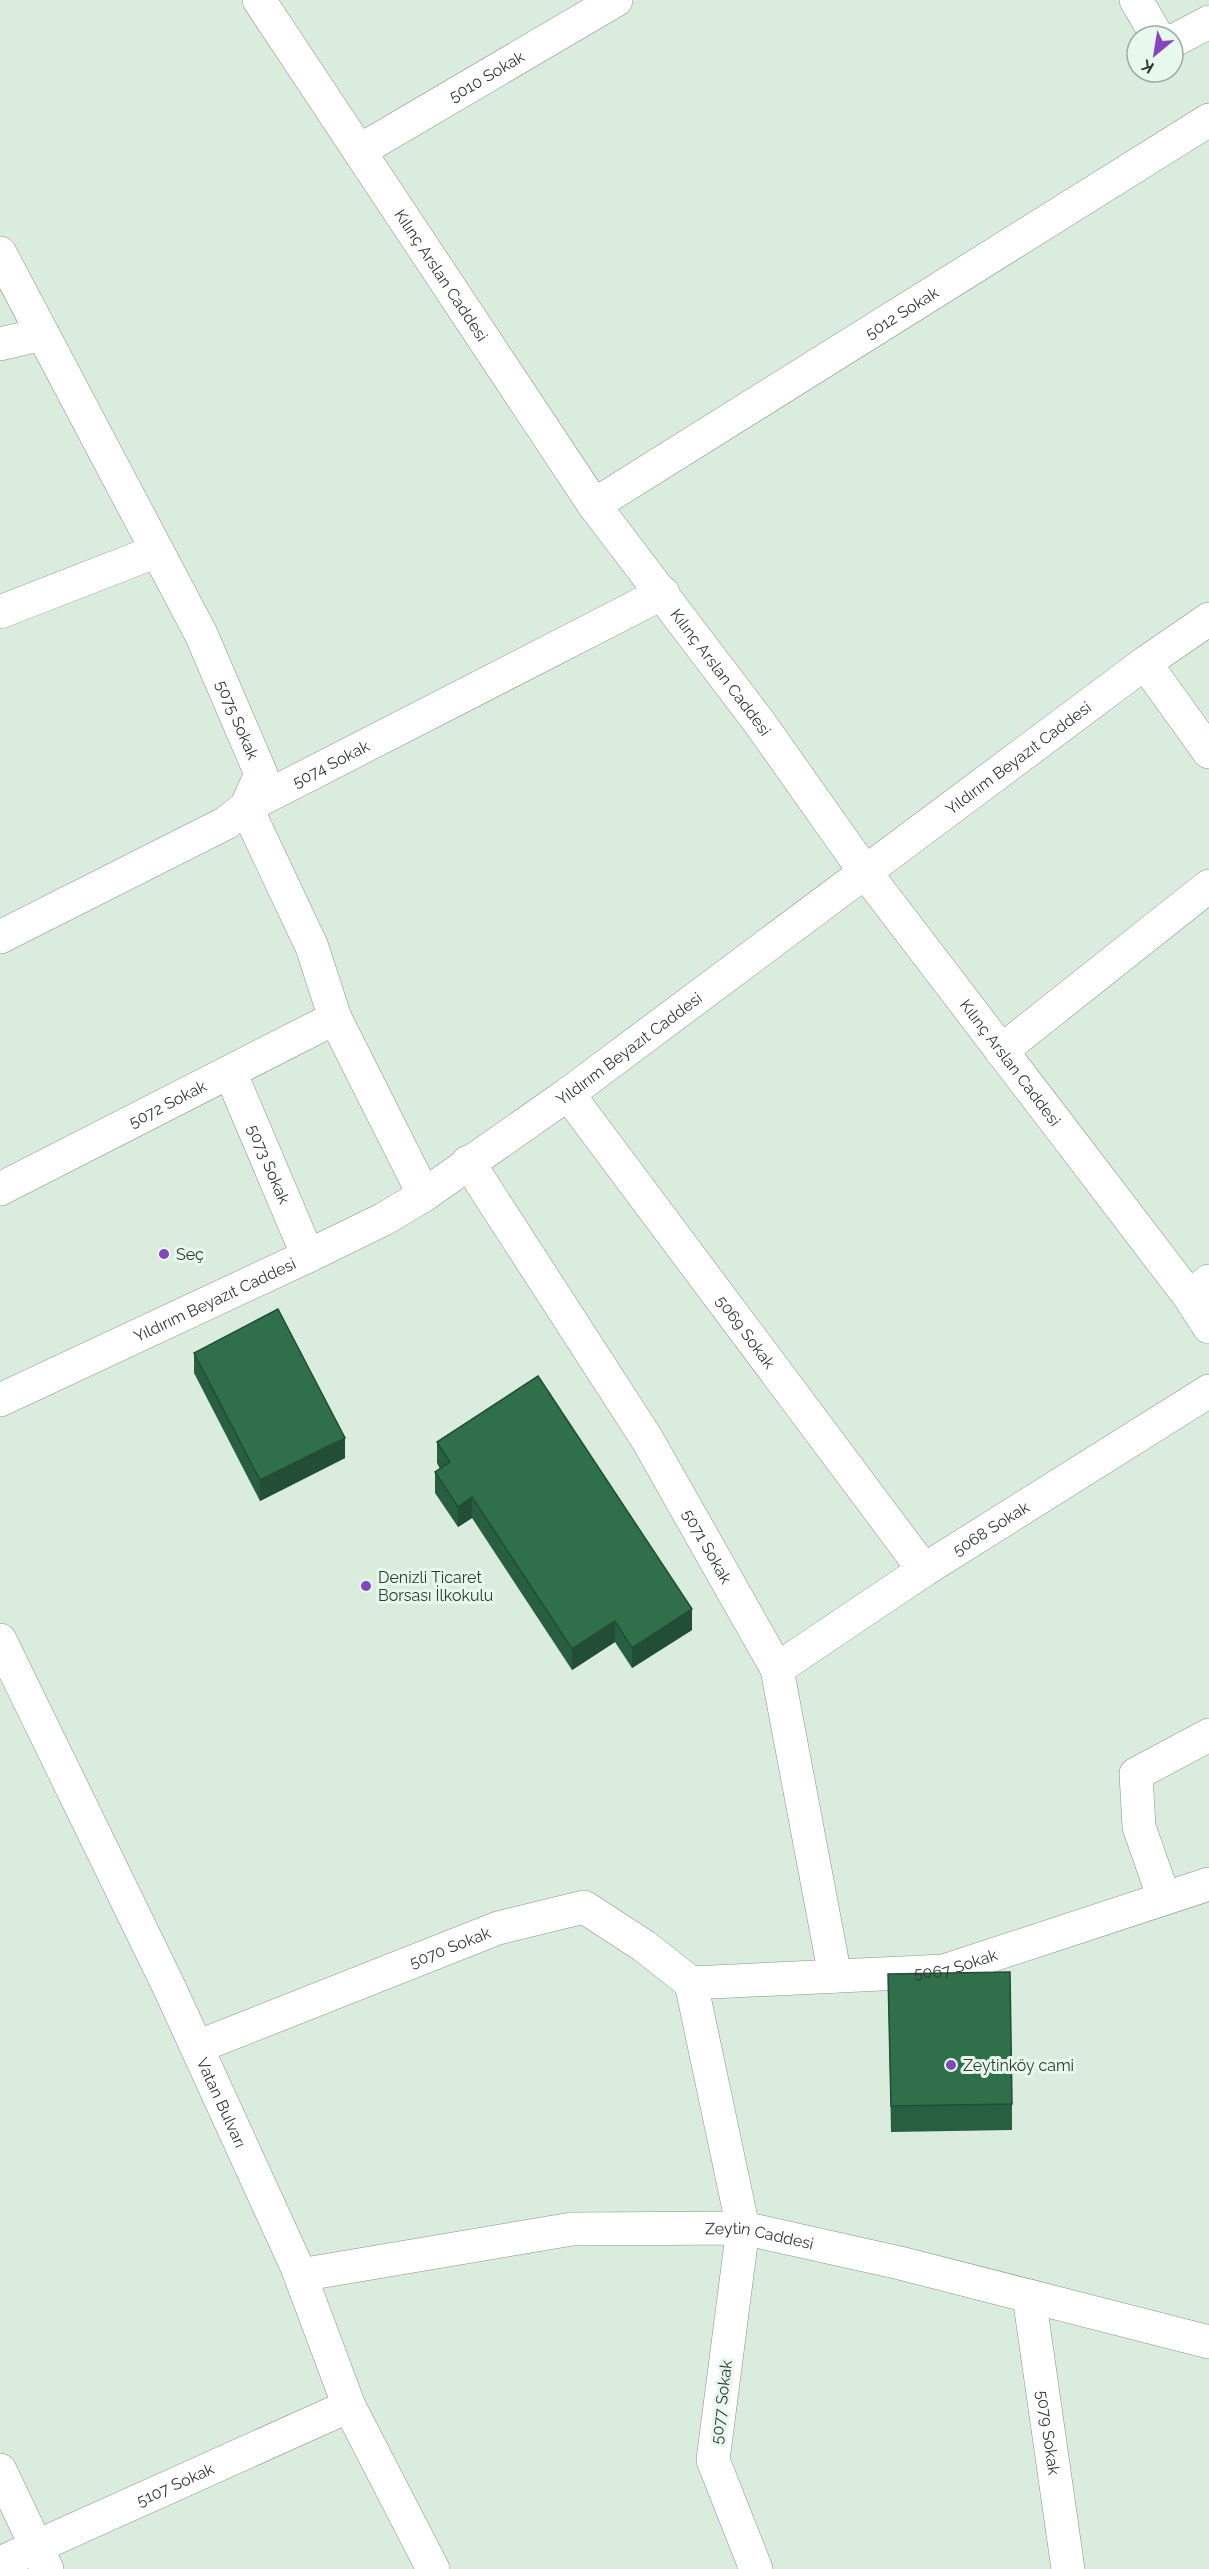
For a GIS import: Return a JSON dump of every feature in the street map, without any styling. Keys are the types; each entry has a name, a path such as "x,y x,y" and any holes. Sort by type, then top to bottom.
{"street":[{"name":"Kılınç Arslan Caddesi","path":"259,0 594,505 663,593 759,722 865,872 1001,1051 1199,1288 1209,1327"},
{"name":"5010 Sokak","path":"359,150 616,0"},
{"path":"1136,0 1150,24"},
{"path":"1185,35 1209,23"},
{"name":"5012 Sokak","path":"594,505 1209,120"},
{"name":"5075 Sokak","path":"0,253 201,634 261,774 246,807"},
{"path":"0,344 43,333"},
{"path":"0,612 157,551"},
{"name":"5074 Sokak","path":"0,937 226,823 246,807 663,593"},
{"name":"Yıldırım Beyazıt Caddesi","path":"0,1400 308,1256 384,1219 424,1195 568,1094 1145,663 1209,618"},
{"path":"1145,663 1209,752"},
{"path":"246,807 312,947 335,1018 424,1195"},
{"path":"1001,1051 1209,886"},
{"name":"5072 Sokak","path":"0,1189 335,1018"},
{"name":"5073 Sokak","path":"230,1072 308,1256"},
{"name":"5069 Sokak","path":"568,1094 924,1570"},
{"name":"5071 Sokak","path":"468,1162 647,1439 777,1669 835,1976"},
{"name":"5068 Sokak","path":"777,1669 924,1570 1209,1391"},
{"name":"Vatan Bulvarı","path":"0,1640 197,2047 300,2275 349,2406 433,2569"},
{"path":"1164,1898 1139,1827 1136,1774 1209,1734"},
{"name":"5067 Sokak","path":"691,1983 944,1971 1209,1884"},
{"name":"5070 Sokak","path":"197,2047 498,1928 584,1907 644,1946 691,1983"},
{"name":"5077 Sokak","path":"691,1983 743,2228 713,2460 756,2569"},
{"name":"Zeytin Caddesi","path":"300,2275 572,2229 743,2228 1029,2295 1209,2342"},
{"name":"5079 Sokak","path":"1029,2295 1068,2569"},
{"name":"5107 Sokak","path":"0,2563 42,2558 349,2406"},
{"path":"0,2470 42,2558"}],"building":[{"path":"278,1309 345,1438 260,1480 194,1353"},
{"path":"538,1376 692,1609 632,1648 615,1621 572,1649 472,1497 458,1507 435,1472 450,1462 437,1442"},
{"name":"Zeytinköy cami","path":"1010,1972 1012,2104 891,2106 888,1974"}],"place":[{"name":"Seç","path":"164,1254"},
{"name":"Denizli Ticaret Borsası İlkokulu","path":"366,1586"},
{"name":"Zeytinköy cami","path":"951,2065"}]}
